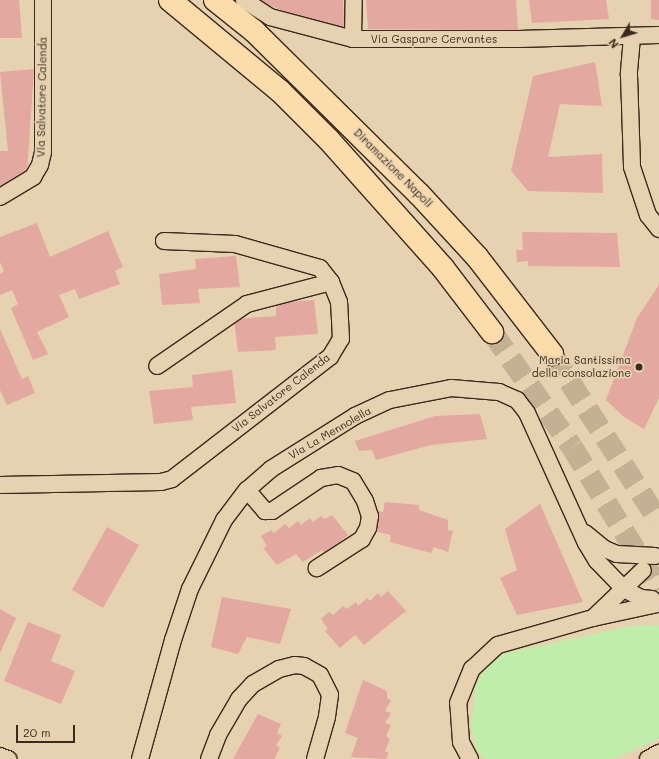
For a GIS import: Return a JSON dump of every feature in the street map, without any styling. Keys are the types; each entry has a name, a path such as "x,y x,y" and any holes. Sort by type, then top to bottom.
{"highway":[{"path":"170,0 280,91 389,204 492,332"},
{"name":"Diramazione Napoli","path":"216,0 299,74 420,194 472,251 552,354"}],"street":[{"name":"Via Salvatore Calenda","path":"0,197 33,177 40,164 43,152 43,0"},
{"name":"Via Gaspare Cervantes","path":"244,0 270,17 353,39 632,37 659,34"},
{"path":"353,39 354,0"},
{"path":"632,37 629,74 632,167 648,215 659,229"},
{"name":"Via Salvatore Calenda","path":"0,485 161,482 172,479 330,357 341,339 340,302 330,282 320,268 235,244 164,241"},
{"path":"157,366 247,304 330,282"},
{"name":"Via La Mennolella","path":"140,759 173,640 190,588 224,520 247,490 307,444 355,416 390,400 451,388 479,389 499,392 517,400 528,413 580,528 597,561 624,590 657,601"},
{"path":"247,490 265,511 272,511 320,478 338,475 353,482 365,501 370,516 368,528 362,538 317,568"},
{"name":"Via La Mennolella","path":"580,528 605,550 617,554 657,556"},
{"path":"594,618 657,556"},
{"path":"470,759 461,742 458,703 472,669 498,646 657,601 642,586 643,570"},
{"path":"210,759 218,735 239,699 253,684 279,669 295,665 304,666 320,675 330,695 327,717 315,759"},
{"path":"648,759 659,753"},
{"path":"0,756 8,759"}],"green space":[{"path":"659,625 659,739 613,759 484,759 477,751 471,729 475,687 483,671 497,655 630,626"}],"building":[{"path":"0,0 19,0 22,38 0,38"},
{"path":"258,0 343,0 344,29 301,19"},
{"path":"366,0 516,0 518,30 368,29"},
{"path":"529,0 606,0 609,19 532,23"},
{"path":"651,0 659,0 659,20 651,19"},
{"path":"595,62 602,106 560,104 548,157 602,154 603,193 528,191 511,171 533,76"},
{"path":"34,69 27,174 0,186 0,151 8,151 0,72"},
{"path":"37,223 50,257 108,231 123,267 115,271 120,284 79,299 75,289 59,295 69,317 37,332 48,354 33,360 11,308 18,304 12,290 0,295 0,274 4,271 0,262 0,237"},
{"path":"522,232 617,233 620,267 528,266 528,261 517,262 516,250 523,250"},
{"path":"236,256 240,287 198,289 200,303 162,305 159,274 196,269 195,259"},
{"name":"Maria Santissima della consolazione","path":"659,285 659,398 644,429 624,417 606,400 637,318"},
{"path":"314,300 318,334 275,337 276,350 238,352 234,319 276,316 276,303"},
{"path":"0,329 22,379 28,376 35,393 7,405 0,390"},
{"path":"232,370 236,403 191,407 193,420 154,424 149,391 193,387 192,375"},
{"path":"480,414 487,439 431,445 376,460 372,450 359,451 355,441 435,416"},
{"path":"385,502 419,505 419,510 448,520 448,530 453,531 448,552 434,547 431,553 390,542 391,535 375,531 378,511 383,512"},
{"path":"540,504 583,602 517,615 500,578 517,570 505,529"},
{"path":"332,515 348,535 325,554 322,550 303,562 296,554 277,565 263,548 267,546 261,536 271,530 274,533 285,524 289,528 298,521 301,525 310,518 313,522 321,516 325,519"},
{"path":"107,527 139,545 103,608 72,590"},
{"path":"388,591 406,611 364,645 355,635 340,648 325,631 328,629 321,619 329,612 333,615 343,606 347,609 356,602 358,606 367,598 370,601 378,593 381,597"},
{"path":"222,597 291,609 280,644 247,637 238,654 211,647"},
{"path":"0,609 16,618 0,653"},
{"path":"28,622 61,635 51,661 75,671 61,704 4,681"},
{"path":"363,680 387,691 387,698 391,700 385,711 391,713 385,723 391,725 386,736 390,739 385,751 389,753 386,759 351,757 358,738 345,733"},
{"path":"258,714 281,724 277,733 282,736 276,745 280,748 274,759 233,759"}],"tunnel":[{"path":"492,332 572,447 659,589"},
{"path":"552,354 659,521"}],"place":[{"name":"Maria Santissima della consolazione","path":"639,367"}]}
